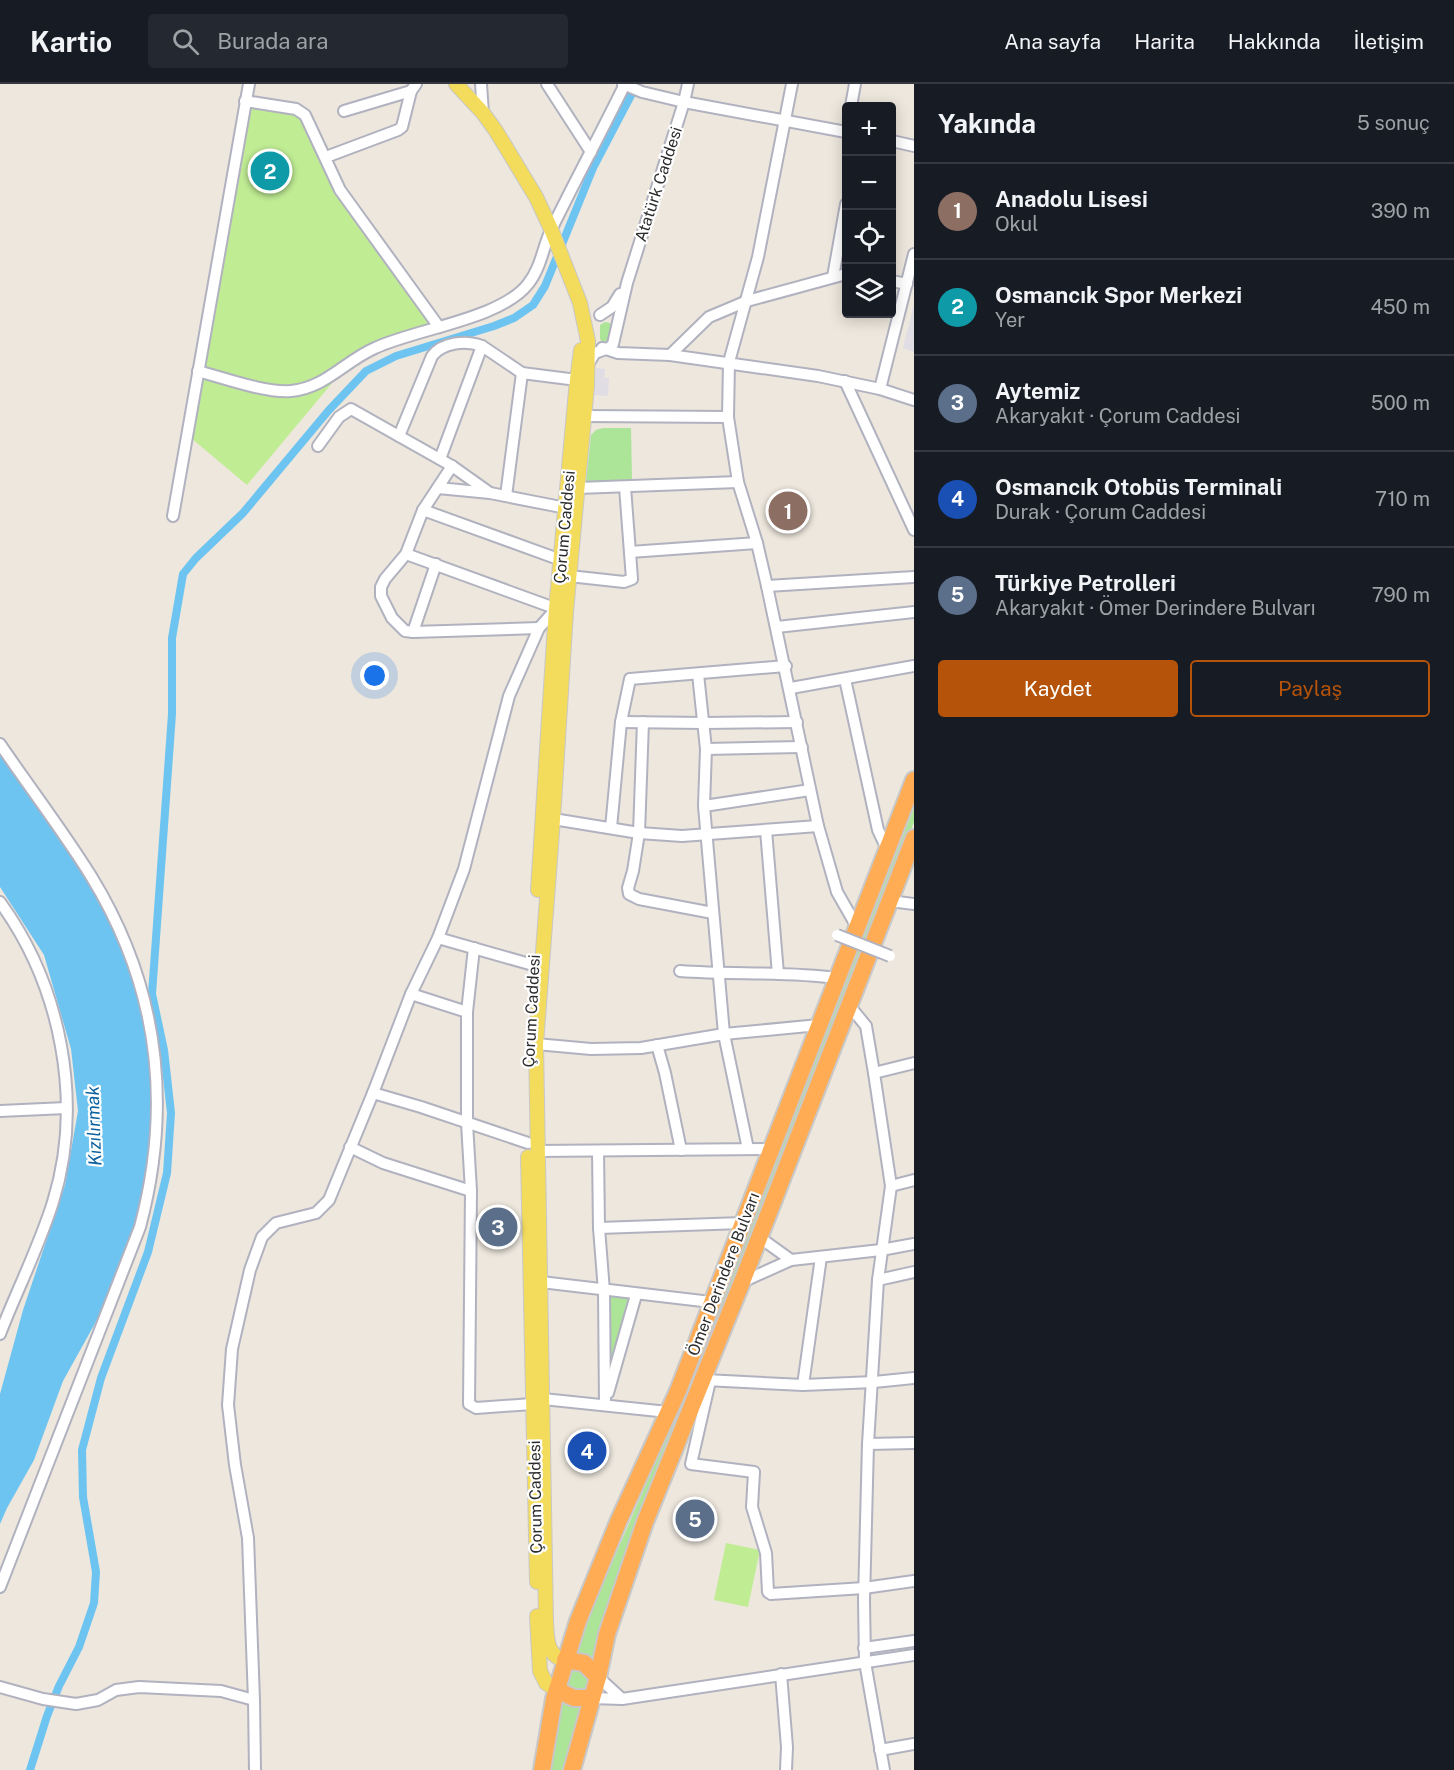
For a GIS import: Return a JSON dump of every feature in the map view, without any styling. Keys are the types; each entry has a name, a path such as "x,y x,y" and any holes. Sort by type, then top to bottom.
{"highway":[{"name":"Ömer Derindere Bulvarı","path":"542,1770 556,1690 565,1660 603,1559 678,1391 914,780"},
{"name":"Ömer Derindere Bulvarı","path":"572,1770 598,1677 607,1634 645,1522 706,1380 848,1004 913,845"},
{"path":"565,1660 584,1663 598,1677"},
{"path":"556,1690 574,1698 592,1698"}],"main road":[{"name":"Çorum Caddesi","path":"456,84 483,113 521,170 564,260 582,310 587,334 585,416 569,576 561,610"},
{"name":"Çorum Caddesi","path":"565,1660 557,1658 552,1653 547,1634 538,1401 532,1147 561,610 561,560 577,380 587,334"},
{"name":"Çorum Caddesi","path":"548,819 526,1040 541,1282 538,1401 539,1667 544,1680 556,1690"}],"street":[{"path":"173,516 249,84"},
{"path":"481,84 483,113"},
{"path":"547,84 591,152"},
{"path":"198,371 277,390 301,389 323,381 375,347 497,306 522,291 534,275 551,229 624,84 642,92 684,102 842,130"},
{"name":"Atatürk Caddesi","path":"627,283 688,84"},
{"path":"792,84 758,257 729,362 728,417 738,482 768,586 818,826 837,892 857,927"},
{"path":"852,102 855,84"},
{"path":"326,157 398,130 404,122 414,87"},
{"path":"344,111 414,87"},
{"path":"245,101 301,111 307,117 340,190 439,327"},
{"path":"896,142 914,146"},
{"path":"833,277 845,210"},
{"path":"880,389 914,254"},
{"path":"670,355 709,317 747,301 842,275"},
{"path":"896,282 907,284"},
{"path":"627,283 613,306 591,320 587,334 594,346 729,362 845,381 914,400"},
{"path":"612,349 627,283"},
{"path":"582,310 589,315 610,315 616,326"},
{"path":"399,436 429,360 435,352 446,346 466,342 482,346 522,373 577,380"},
{"path":"440,459 482,346"},
{"path":"588,363 595,353 612,349"},
{"path":"506,496 522,373"},
{"path":"845,381 911,516 914,530"},
{"path":"318,446 339,417 351,409 452,466 490,493"},
{"path":"585,416 728,417"},
{"path":"452,466 423,510 406,554 385,579 381,596 392,618 405,631 414,632 539,628"},
{"path":"578,488 738,482"},
{"path":"569,576 629,582 633,575 625,487"},
{"path":"438,488 490,493 566,508"},
{"path":"423,510 561,560"},
{"path":"630,552 757,543"},
{"path":"406,554 561,610"},
{"path":"414,632 436,564"},
{"path":"768,586 914,577"},
{"path":"255,1770 248,1538 235,1465 228,1405 232,1349 250,1270 262,1237 276,1223 316,1213 328,1200 411,994 438,938 464,869 508,696 539,628 561,610"},
{"path":"777,627 914,612"},
{"path":"611,828 621,722 630,679 786,666"},
{"path":"790,688 914,666"},
{"path":"698,674 706,749 704,806 706,834 724,1034 748,1149"},
{"path":"845,679 878,830 887,849"},
{"path":"621,722 797,722"},
{"path":"643,722 639,833 628,888 631,896 713,913"},
{"path":"0,744 91,876 124,941 135,967 149,1018 156,1067 158,1112 153,1174 140,1227 0,1587"},
{"path":"706,749 802,747"},
{"path":"704,806 810,790"},
{"path":"548,819 639,833 682,836 818,826"},
{"path":"766,830 778,974"},
{"path":"890,901 914,904"},
{"path":"0,902 30,949 48,993 61,1048 66,1108 63,1149 53,1202 0,1334"},
{"path":"837,935 890,956"},
{"path":"438,938 533,965"},
{"path":"474,948 467,1012 467,1123 471,1191 469,1404 476,1408 538,1401 668,1412"},
{"path":"680,970 718,974 804,974 837,978"},
{"path":"411,994 467,1012"},
{"path":"848,1004 866,1026 891,1186 878,1280 874,1382 868,1444 864,1588 865,1662 884,1770"},
{"path":"536,1044 591,1049 641,1048 724,1034 819,1025"},
{"path":"657,1045 681,1150"},
{"path":"874,1073 914,1063"},
{"path":"373,1093 467,1123 532,1147 598,1151 771,1149"},
{"path":"0,1111 66,1108"},
{"path":"351,1147 383,1163 471,1191"},
{"path":"598,1151 599,1227 604,1291 605,1405"},
{"path":"891,1186 914,1180"},
{"path":"599,1227 742,1223"},
{"path":"759,1237 791,1260"},
{"path":"742,1282 791,1260 914,1244"},
{"path":"803,1385 821,1257"},
{"path":"878,1280 914,1272"},
{"path":"541,1282 636,1295 711,1302"},
{"path":"605,1405 636,1295"},
{"path":"914,1378 803,1385 706,1380 691,1464 754,1472 752,1507 766,1553 768,1592 771,1594 864,1588 914,1581"},
{"path":"868,1444 914,1443"},
{"path":"864,1648 914,1641"},
{"path":"592,1698 622,1699 914,1655"},
{"path":"781,1674 787,1747 786,1770"},
{"path":"598,1677 622,1699"},
{"path":"0,1687 43,1699 76,1704 98,1700 116,1690 139,1687 221,1691 254,1700"},
{"path":"880,1750 914,1744"}],"shaded area":[{"path":"914,304 914,352 903,348"},
{"path":"596,368 605,369 604,378 609,378 608,396 594,395"}],"green space":[{"path":"248,105 302,115 340,190 439,327 384,348 343,370 247,485 191,438"},
{"path":"605,322 612,326 608,340 602,342 600,325"},
{"path":"603,428 631,428 632,481 586,482 591,435"},
{"path":"914,808 914,822 632,1545 594,1661 572,1655 665,1441 724,1295"},
{"path":"609,1295 632,1297 610,1366"},
{"path":"726,1543 760,1550 748,1607 714,1600"},
{"path":"577,1669 587,1676 588,1680 581,1690 577,1691 567,1684 566,1680 573,1670"},
{"path":"561,1700 583,1705 568,1770 549,1770"}],"water":[{"name":"Kızılırmak","path":"0,744 109,908 149,1018 156,1153 123,1273 63,1381 34,1460 0,1524 0,1394 23,1310 65,1185 78,1111 71,1049 44,955 0,887"}],"waterway":[{"path":"30,1770 47,1716 79,1647 94,1603 96,1572 83,1497 82,1450 101,1378 148,1252 167,1173 171,1113 164,1050 152,994 172,714 172,638 183,574 196,558 243,513 329,410 366,371 396,356 494,326 514,318 533,305 545,286 593,168 637,84"}],"place":[{"name":"Osmancık Spor Merkezi","path":"270,171"},
{"name":"Anadolu Lisesi","path":"788,511"},
{"name":"Aytemiz","path":"498,1227"},
{"name":"Osmancık Otobüs Terminali","path":"587,1451"},
{"name":"Türkiye Petrolleri","path":"695,1519"}]}
